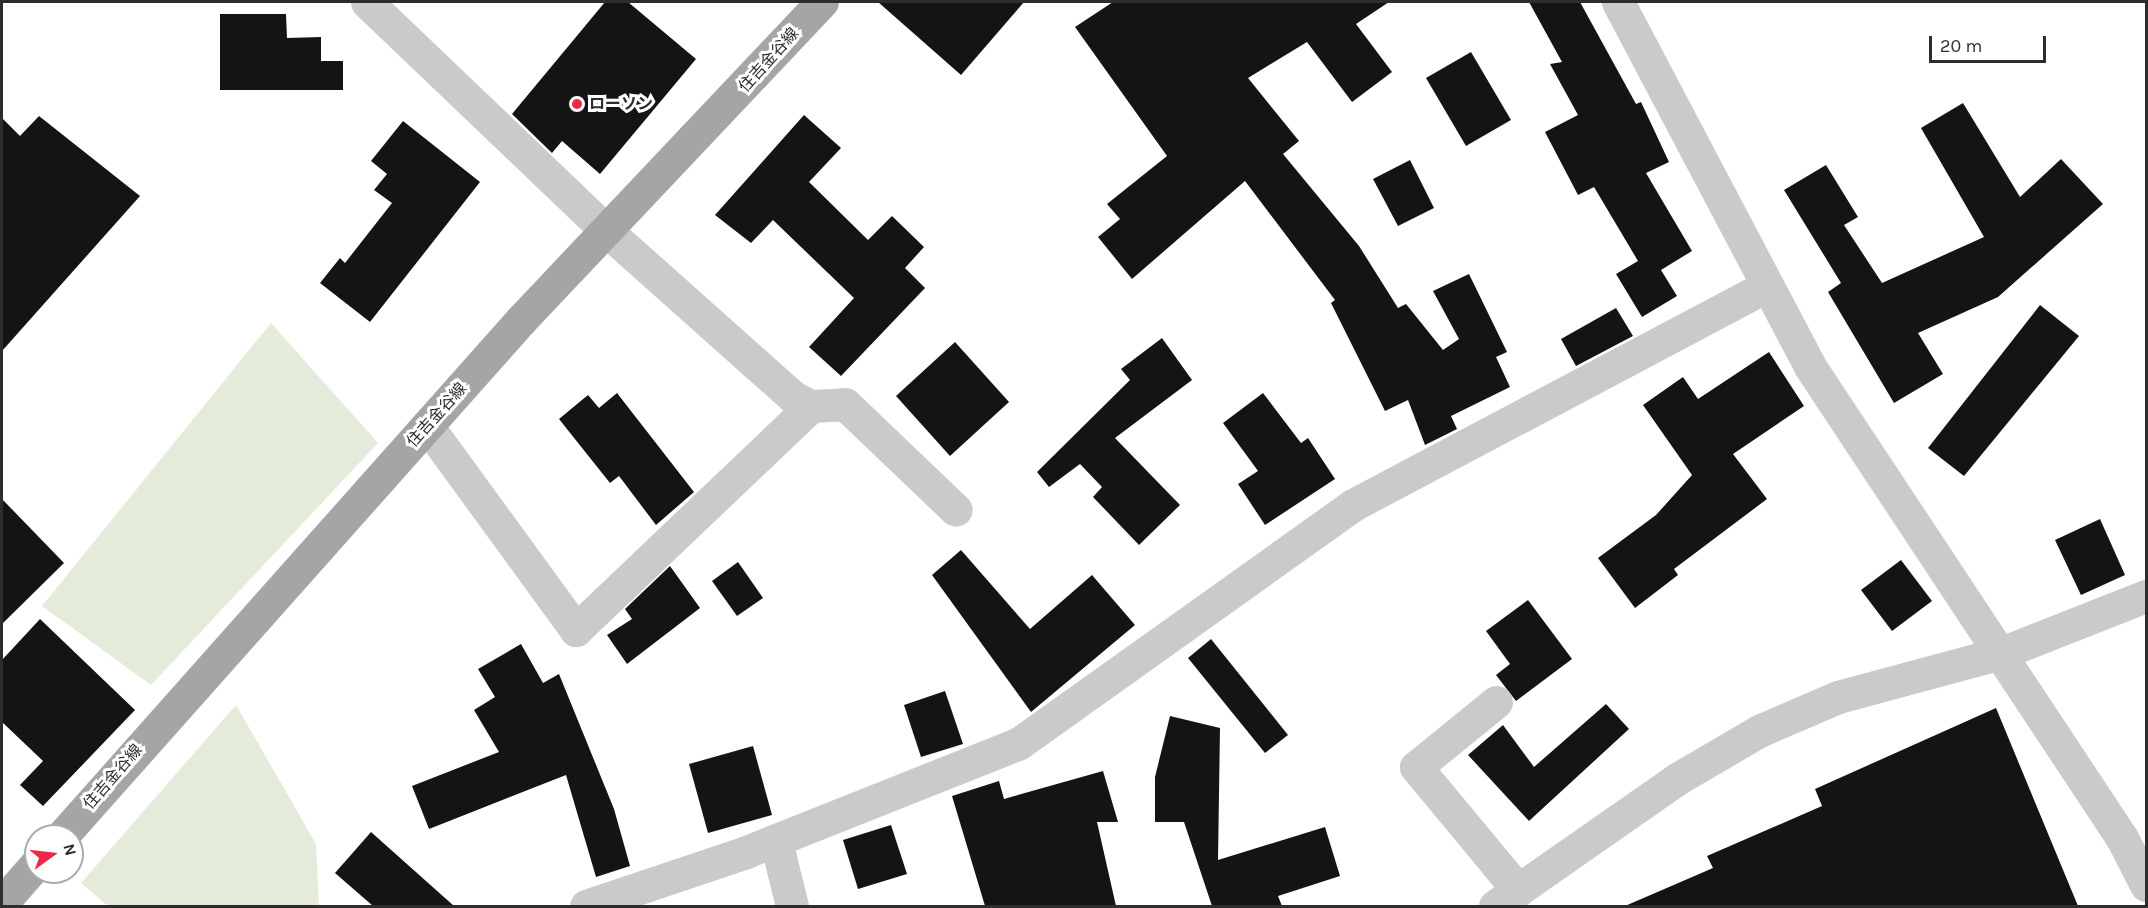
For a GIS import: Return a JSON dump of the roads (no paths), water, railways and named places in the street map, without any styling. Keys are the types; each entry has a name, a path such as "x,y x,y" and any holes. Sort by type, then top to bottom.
{"main road":[{"name":"住吉金谷線","path":"73,824 428,426 822,2"},
{"path":"2,903 24,878"}],"street":[{"path":"367,2 608,232 793,397 811,406 845,404 956,510"},
{"path":"1618,2 1809,365 2122,838 2146,885"},
{"path":"586,906 642,897 776,840 1018,744 1353,505 1767,286"},
{"path":"428,426 576,630 811,406"},
{"path":"1496,702 1416,767 1507,898 1677,779 1760,731 1838,697 2001,653 2146,596"},
{"path":"776,840 792,906"}],"place":[{"name":"ローソン","path":"577,104"}]}
